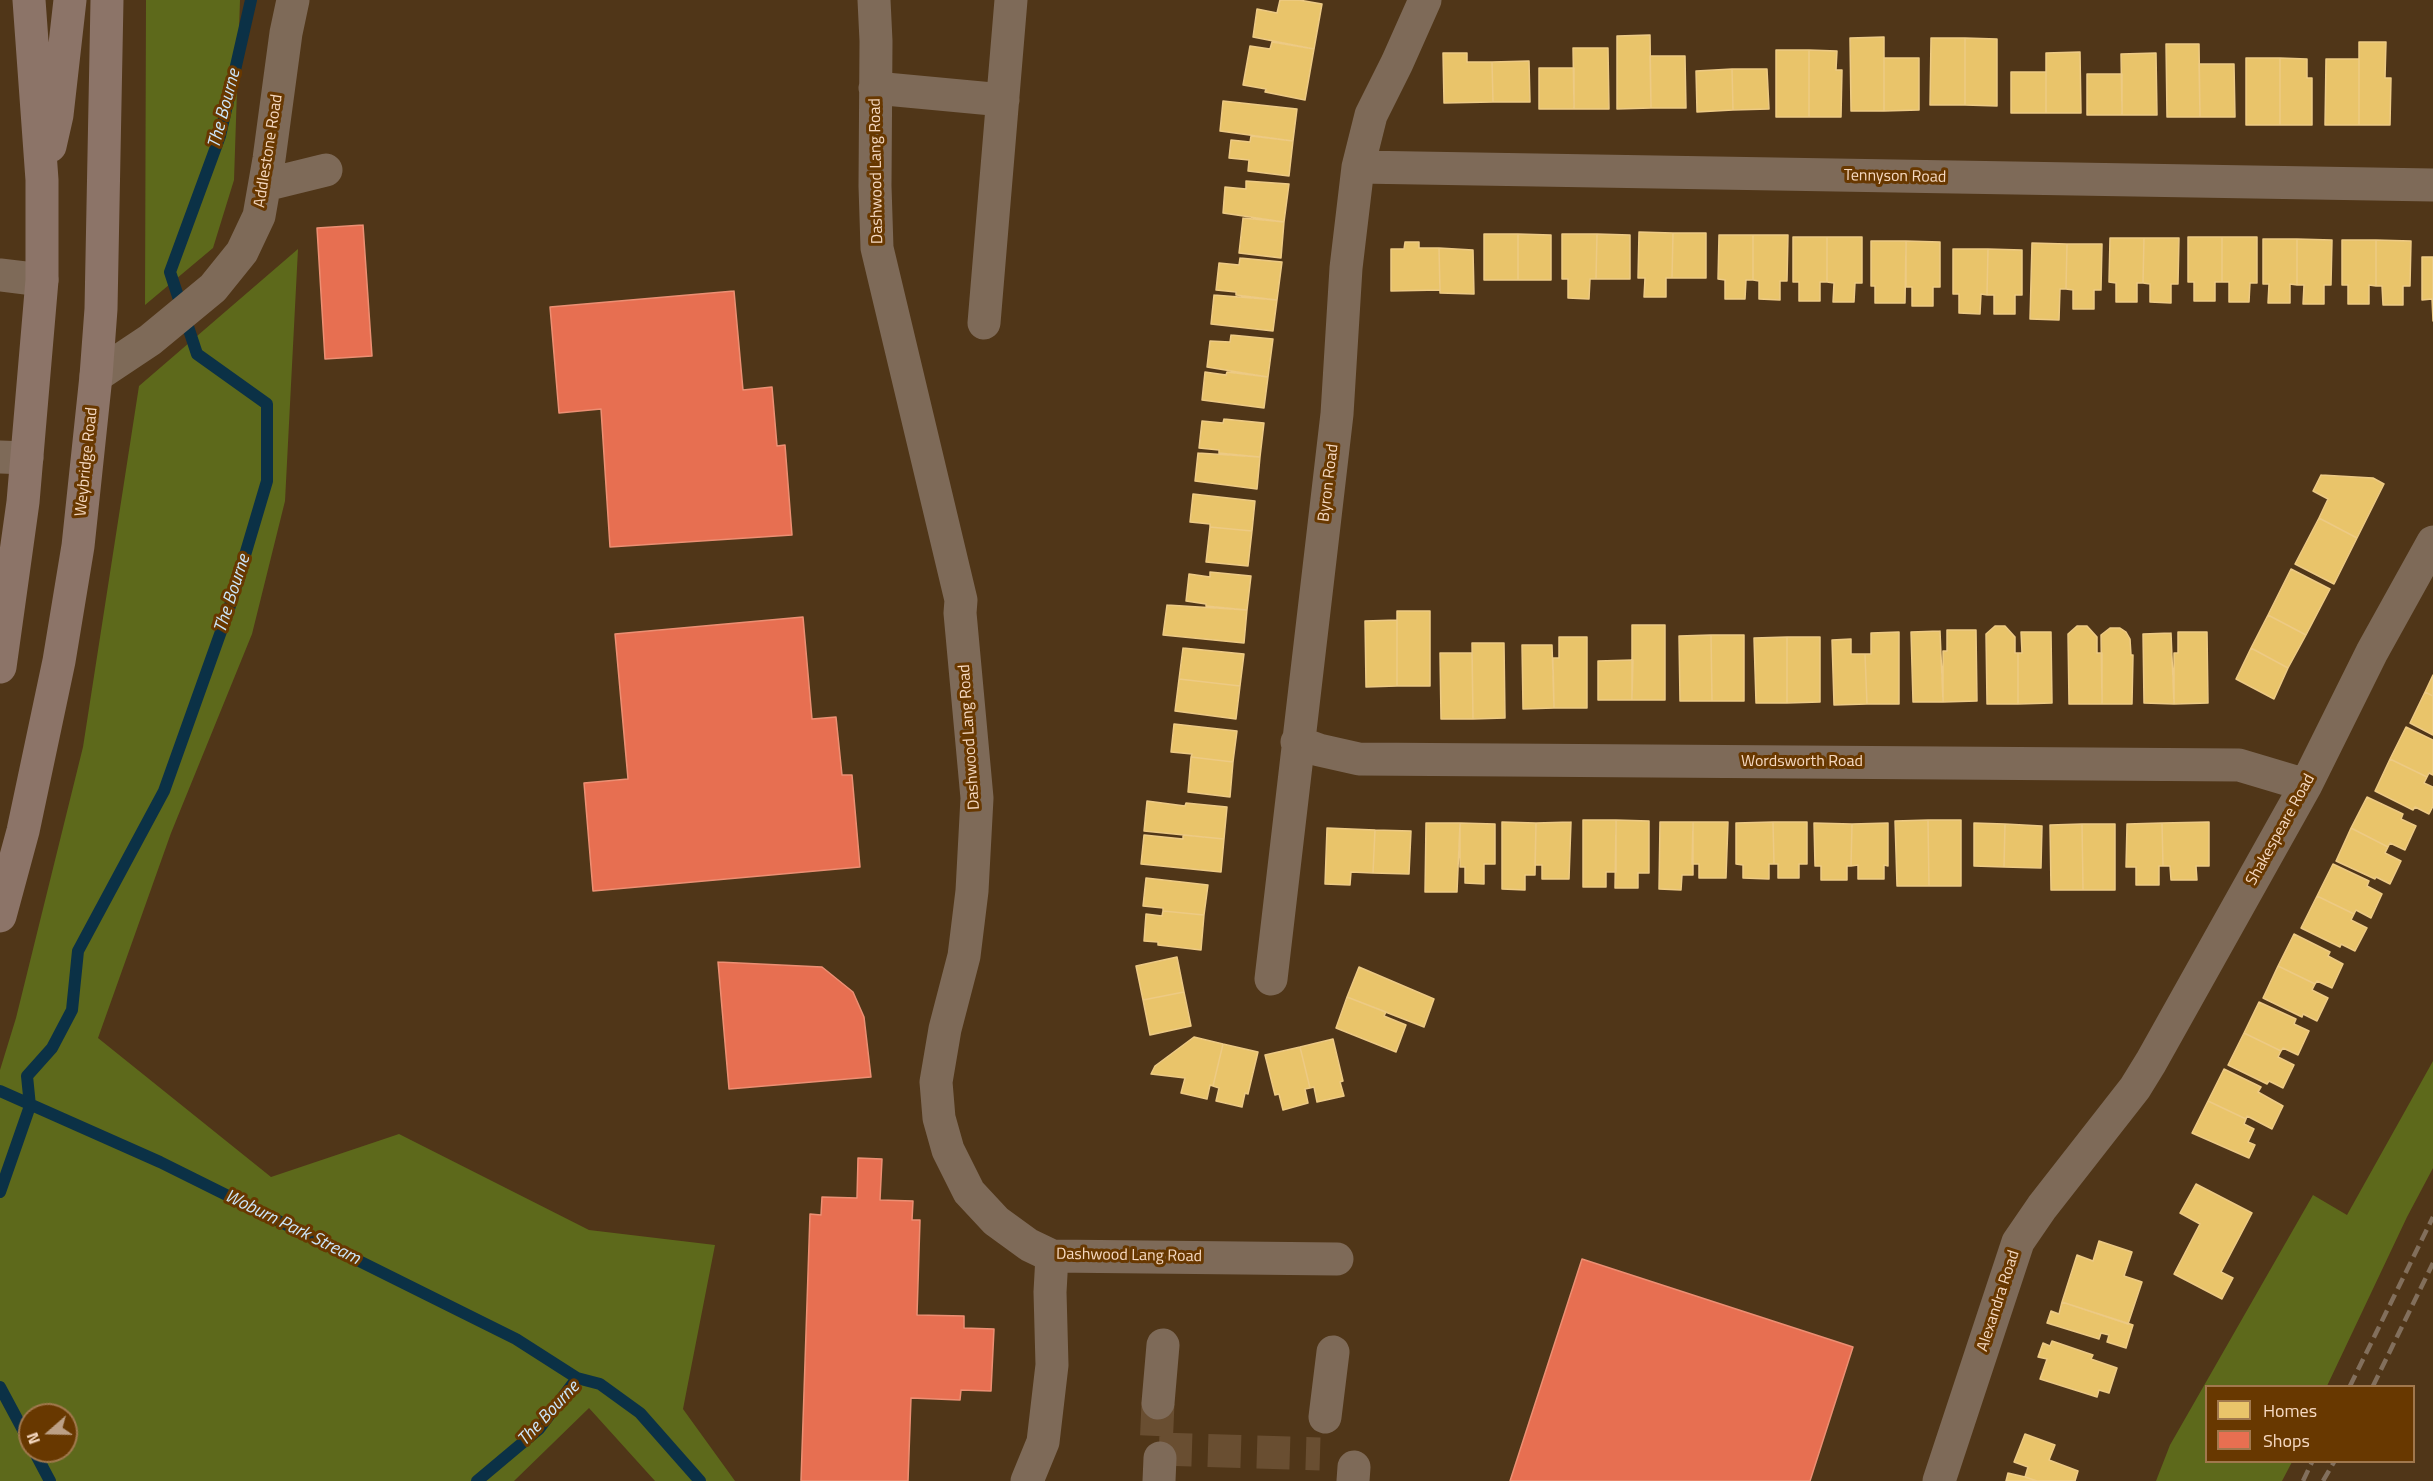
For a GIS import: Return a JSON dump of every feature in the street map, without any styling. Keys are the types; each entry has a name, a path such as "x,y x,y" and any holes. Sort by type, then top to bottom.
{"main road":[{"path":"0,667 23,502 14,457 42,280 42,180 29,0"},
{"path":"42,180 57,116 70,0"},
{"name":"Weybridge Road","path":"0,916 23,831 59,661 78,546 101,309 107,0"}],"street":[{"name":"Addlestone Road","path":"96,376 167,327 213,288 242,252 259,216 293,0"},
{"name":"Dashwood Lang Road","path":"874,0 874,186 877,248 961,600 960,613 977,798 972,891 964,956 945,1029 936,1082 939,1118 948,1150 969,1192 996,1221 1029,1245 1052,1256 1336,1259"},
{"path":"984,323 1011,0"},
{"name":"Byron Road","path":"1271,979 1337,414 1346,267 1358,167 1371,115 1425,0"},
{"path":"875,88 1004,100"},
{"name":"Tennyson Road","path":"1358,167 2433,185"},
{"path":"265,185 326,170"},
{"path":"0,275 42,280"},
{"name":"Shakespeare Road","path":"2116,1111 2135,1088 2151,1062 2306,785 2373,652 2433,542"},
{"name":"Wordsworth Road","path":"1297,742 1319,750 1359,759 2239,765 2306,785"},
{"name":"Alexandra Road","path":"1939,1481 2018,1242 2116,1111"},
{"path":"1028,1481 1043,1442 1051,1376 1052,1256"},
{"path":"1158,1403 1163,1344"},
{"path":"1325,1417 1333,1352"}],"green space":[{"path":"146,0 240,0 234,180 213,248 145,305"},
{"path":"298,249 285,501 252,634 171,833 98,1038 271,1177 399,1134 589,1230 715,1245 683,1409 735,1481 655,1481 589,1408 514,1481 0,1481 0,1070 16,1018 83,747 139,386"},
{"path":"2433,1061 2433,1168 2407,1217 2327,1385 2205,1385 2205,1463 2291,1463 2282,1481 2156,1481 2170,1445 2313,1195 2347,1215"}],"building: Homes":[{"path":"1280,0 1299,0 1322,4 1314,49 1253,37 1257,9 1277,13"},
{"path":"1650,35 1651,108 1617,109 1617,36"},
{"path":"1884,37 1884,111 1851,111 1850,38"},
{"path":"1931,38 1965,38 1965,105 1930,105"},
{"path":"1965,38 1997,39 1997,106 1965,105"},
{"path":"1272,42 1314,49 1305,100 1243,85 1250,46 1270,49"},
{"path":"2359,42 2386,42 2385,78 2391,78 2390,125 2359,125"},
{"path":"2166,44 2199,44 2200,117 2167,117"},
{"path":"1573,48 1608,48 1609,109 1574,109"},
{"path":"1776,50 1809,50 1809,117 1776,117"},
{"path":"1809,50 1837,51 1836,70 1842,70 1841,117 1809,117"},
{"path":"2080,52 2081,113 2046,113 2046,53"},
{"path":"1443,53 1467,53 1467,62 1492,62 1493,102 1444,103"},
{"path":"2156,53 2157,115 2122,115 2121,54"},
{"path":"1650,56 1685,56 1686,108 1651,108"},
{"path":"1884,58 1919,58 1919,110 1884,111"},
{"path":"2246,58 2280,58 2280,125 2246,125"},
{"path":"2280,58 2307,59 2307,78 2312,78 2312,125 2280,125"},
{"path":"2326,59 2359,59 2359,125 2325,125"},
{"path":"1529,61 1530,102 1493,102 1492,62"},
{"path":"2199,64 2234,64 2235,117 2200,117"},
{"path":"1539,68 1574,68 1574,109 1539,109"},
{"path":"1732,69 1733,110 1697,112 1696,71"},
{"path":"1732,69 1767,69 1769,109 1733,110"},
{"path":"2011,72 2046,72 2046,113 2011,113"},
{"path":"2087,74 2122,74 2122,115 2087,115"},
{"path":"1223,101 1297,109 1293,141 1220,131"},
{"path":"1251,136 1293,141 1289,176 1248,171 1249,160 1229,158 1231,140 1250,142"},
{"path":"1246,181 1289,184 1284,222 1223,213 1225,187 1246,189"},
{"path":"1243,218 1284,222 1281,258 1239,253"},
{"path":"1639,232 1673,233 1672,278 1666,278 1666,297 1644,297 1645,278 1638,278"},
{"path":"1673,233 1706,233 1706,278 1672,278"},
{"path":"1484,234 1518,234 1518,280 1484,280"},
{"path":"1518,234 1551,235 1551,280 1518,280"},
{"path":"1562,234 1597,234 1596,279 1590,279 1589,299 1568,298 1568,279 1562,279"},
{"path":"1597,234 1630,235 1630,279 1596,279"},
{"path":"1719,235 1753,235 1753,280 1746,280 1745,299 1725,299 1725,280 1718,279"},
{"path":"1753,235 1788,235 1787,281 1780,281 1780,300 1759,299 1759,281 1753,280"},
{"path":"1793,237 1827,237 1827,282 1820,282 1820,301 1799,301 1799,282 1793,282"},
{"path":"1827,237 1862,237 1862,283 1855,283 1854,302 1833,302 1834,283 1827,282"},
{"path":"2188,237 2222,237 2222,282 2215,282 2215,301 2194,301 2194,282 2188,282"},
{"path":"2222,237 2257,237 2257,283 2250,283 2249,302 2229,302 2229,282 2222,282"},
{"path":"2110,238 2144,238 2143,283 2137,283 2137,302 2116,302 2116,283 2109,282"},
{"path":"2144,238 2179,238 2178,284 2171,284 2171,303 2150,302 2150,284 2143,283"},
{"path":"2263,239 2297,239 2297,285 2290,284 2290,303 2268,303 2269,284 2263,284"},
{"path":"2297,239 2332,240 2331,285 2324,285 2324,304 2303,304 2304,285 2297,285"},
{"path":"2342,240 2376,240 2376,286 2369,285 2369,304 2348,304 2348,285 2342,285"},
{"path":"2376,240 2411,241 2410,286 2403,286 2403,305 2383,305 2382,286 2376,286"},
{"path":"1871,241 1906,241 1905,303 1875,303 1875,286 1871,286"},
{"path":"1906,241 1940,242 1940,287 1933,287 1933,306 1912,306 1912,287 1906,287"},
{"path":"1405,242 1419,242 1419,248 1439,248 1440,290 1391,291 1391,249 1404,249"},
{"path":"2032,243 2067,244 2066,289 2060,289 2059,320 2030,319"},
{"path":"2067,244 2102,244 2101,290 2094,290 2094,309 2073,309 2073,290 2066,289"},
{"path":"1439,248 1473,250 1474,294 1440,293"},
{"path":"1953,249 1988,249 1987,295 1981,294 1980,314 1959,313 1959,294 1953,294"},
{"path":"1988,249 2022,250 2022,295 2015,295 2015,314 1994,314 1994,295 1987,295"},
{"path":"2422,257 2433,257 2433,321 2432,299 2422,300"},
{"path":"1240,258 1282,262 1277,300 1216,290 1219,263 1239,265"},
{"path":"1214,295 1277,300 1273,331 1211,324"},
{"path":"1231,335 1273,339 1268,377 1207,367 1210,341 1230,342"},
{"path":"1205,372 1268,377 1264,408 1202,400"},
{"path":"1224,419 1264,423 1260,457 1219,453 1219,450 1199,448 1202,421 1223,423"},
{"path":"1198,453 1260,457 1257,489 1195,481"},
{"path":"2321,475 2373,478 2384,484 2357,538 2319,518 2328,499 2313,491"},
{"path":"1193,494 1255,501 1252,531 1210,527 1210,524 1190,522"},
{"path":"2319,518 2357,538 2334,584 2295,564"},
{"path":"1210,527 1252,531 1248,566 1206,562"},
{"path":"2291,569 2330,589 2306,635 2268,615"},
{"path":"1210,572 1251,576 1247,610 1206,606 1206,604 1186,601 1189,574 1210,577"},
{"path":"1167,605 1247,610 1244,643 1163,635"},
{"path":"1397,611 1430,611 1430,686 1397,686"},
{"path":"2268,615 2306,635 2288,668 2251,648"},
{"path":"1397,620 1397,686 1366,687 1365,621"},
{"path":"1632,625 1665,625 1665,700 1632,700"},
{"path":"1995,626 2005,626 2015,637 2015,653 2018,653 2018,704 1987,704 1986,634"},
{"path":"2077,626 2087,626 2097,637 2097,653 2102,653 2102,704 2069,704 2068,634"},
{"path":"2110,628 2120,628 2130,639 2131,655 2133,655 2132,704 2102,704 2101,635"},
{"path":"1947,630 1976,630 1977,701 1943,702 1943,651 1947,651"},
{"path":"1940,631 1943,702 1913,702 1911,632"},
{"path":"1899,632 1899,704 1867,704 1865,654 1871,654 1871,633"},
{"path":"2021,632 2051,632 2052,703 2018,704 2018,653 2022,653"},
{"path":"2178,632 2207,632 2208,703 2174,704 2174,653 2178,653"},
{"path":"2171,633 2174,704 2144,703 2143,634"},
{"path":"1711,635 1712,701 1680,701 1679,636"},
{"path":"1711,635 1744,635 1744,701 1712,701"},
{"path":"1559,637 1587,637 1587,708 1554,708 1553,658 1559,658"},
{"path":"1787,637 1787,703 1756,703 1754,638"},
{"path":"1787,637 1820,637 1820,702 1787,703"},
{"path":"1851,639 1851,654 1865,654 1867,704 1834,705 1832,640"},
{"path":"1472,643 1504,643 1505,718 1473,719"},
{"path":"1522,645 1552,645 1554,708 1523,709"},
{"path":"1183,648 1244,654 1240,686 1179,679"},
{"path":"2251,648 2288,668 2274,699 2236,679"},
{"path":"1440,653 1472,653 1473,719 1441,719"},
{"path":"1633,660 1632,700 1598,700 1598,661"},
{"path":"2433,675 2433,696 2425,692"},
{"path":"1179,679 1240,686 1236,719 1175,711"},
{"path":"2425,692 2433,696 2433,735 2410,723"},
{"path":"1174,724 1237,731 1233,762 1171,752"},
{"path":"2406,727 2433,740 2433,775 2429,773 2427,777 2390,759"},
{"path":"1191,757 1233,762 1230,797 1188,792"},
{"path":"2390,759 2427,777 2424,783 2433,787 2433,806 2429,814 2415,807 2413,810 2375,791"},
{"path":"2367,797 2403,814 2401,819 2416,826 2405,850 2390,843 2388,847 2351,828"},
{"path":"1147,801 1185,806 1186,803 1227,807 1224,839 1144,831"},
{"path":"1583,820 1616,820 1616,872 1606,872 1606,887 1583,887"},
{"path":"1616,820 1649,821 1649,873 1638,873 1638,888 1615,888"},
{"path":"1928,820 1929,886 1897,886 1895,821"},
{"path":"1928,820 1961,820 1961,886 1929,886"},
{"path":"1502,822 1536,823 1535,875 1525,875 1525,890 1502,889"},
{"path":"1571,822 1569,879 1542,879 1542,865 1535,865 1536,823"},
{"path":"1660,822 1693,822 1693,875 1682,875 1681,890 1659,889"},
{"path":"1693,822 1728,822 1726,878 1699,878 1699,864 1692,864"},
{"path":"1773,822 1774,864 1769,864 1769,879 1743,878 1743,865 1736,864 1736,823"},
{"path":"1773,822 1807,822 1807,864 1799,864 1799,878 1778,878 1778,864 1774,864"},
{"path":"2209,822 2209,866 2196,866 2197,880 2171,880 2170,866 2163,866 2162,823"},
{"path":"1426,823 1460,823 1457,892 1425,892"},
{"path":"1460,823 1495,824 1495,864 1484,864 1484,884 1465,883 1465,867 1460,867"},
{"path":"1814,823 1852,824 1851,866 1847,866 1847,880 1821,880 1821,866 1815,866"},
{"path":"1888,823 1888,866 1884,865 1884,879 1858,879 1858,865 1851,866 1852,824"},
{"path":"1974,823 2005,824 2004,867 1974,866"},
{"path":"2162,823 2163,866 2159,866 2159,885 2136,885 2136,867 2126,867 2127,824"},
{"path":"2005,824 2042,826 2041,868 2004,867"},
{"path":"2082,824 2083,890 2051,890 2050,825"},
{"path":"2082,824 2115,824 2115,890 2083,890"},
{"path":"1327,828 1375,830 1373,873 1351,872 1350,885 1325,884"},
{"path":"2351,828 2388,847 2385,853 2401,861 2390,884 2336,861"},
{"path":"1375,830 1411,831 1409,874 1373,873"},
{"path":"1144,835 1183,839 1183,835 1224,839 1221,872 1141,864"},
{"path":"2333,864 2369,881 2367,886 2382,894 2371,918 2356,910 2354,914 2317,896"},
{"path":"1146,878 1208,885 1204,915 1163,911 1163,908 1143,906"},
{"path":"2317,896 2354,914 2351,920 2367,928 2355,951 2341,944 2340,947 2301,928"},
{"path":"1163,911 1204,915 1201,950 1144,941 1146,914 1162,916"},
{"path":"2294,934 2330,952 2328,956 2343,964 2332,988 2317,981 2315,984 2278,966"},
{"path":"1177,957 1184,992 1143,1000 1136,966"},
{"path":"2278,966 2315,984 2312,990 2328,998 2317,1021 2303,1014 2302,1017 2263,998"},
{"path":"1359,967 1434,999 1424,1027 1347,997"},
{"path":"1184,992 1191,1026 1150,1035 1143,1000"},
{"path":"1347,997 1386,1012 1384,1016 1406,1025 1396,1052 1336,1028"},
{"path":"2259,1002 2296,1019 2294,1024 2309,1031 2298,1055 2283,1048 2281,1051 2244,1033"},
{"path":"2244,1033 2281,1051 2278,1057 2294,1065 2283,1088 2269,1081 2267,1084 2228,1065"},
{"path":"1194,1037 1223,1044 1213,1086 1210,1085 1207,1099 1181,1093 1185,1078 1151,1074 1155,1066"},
{"path":"1333,1039 1343,1081 1340,1082 1344,1096 1317,1102 1314,1087 1310,1088 1300,1047"},
{"path":"1223,1044 1258,1052 1248,1094 1245,1093 1242,1107 1216,1101 1219,1088 1213,1086"},
{"path":"1300,1047 1310,1088 1305,1089 1308,1103 1283,1110 1279,1094 1275,1095 1265,1055"},
{"path":"2224,1069 2261,1087 2258,1092 2283,1106 2272,1129 2247,1116 2246,1119 2208,1101"},
{"path":"2208,1101 2246,1119 2244,1124 2254,1129 2248,1142 2255,1145 2249,1158 2192,1133"},
{"path":"2196,1184 2252,1213 2221,1272 2233,1278 2222,1299 2174,1274 2200,1224 2180,1213"},
{"path":"2099,1241 2132,1252 2124,1276 2142,1282 2128,1324 2062,1302 2077,1255 2093,1261"},
{"path":"2062,1302 2133,1325 2126,1348 2107,1342 2109,1335 2101,1333 2099,1339 2047,1323 2051,1311 2059,1314"},
{"path":"2052,1341 2093,1355 2091,1359 2117,1368 2109,1393 2099,1390 2097,1397 2040,1379 2047,1359 2038,1357 2043,1343 2050,1346"},
{"path":"2025,1434 2055,1445 2049,1460 2078,1471 2075,1481 2037,1481 2025,1477 2028,1467 2014,1462"},
{"path":"2008,1473 2025,1477 2037,1481 2006,1481"}],"building: Shops":[{"path":"363,225 372,356 325,359 317,228"},
{"path":"734,291 743,390 772,387 777,446 785,445 792,535 610,547 601,409 559,413 550,307"},
{"path":"803,617 812,719 836,717 842,775 852,775 860,867 593,891 584,783 628,779 615,634"},
{"path":"718,962 822,967 853,992 864,1017 871,1077 729,1089"},
{"path":"858,1158 882,1159 880,1200 913,1201 912,1220 920,1220 917,1315 964,1316 964,1328 994,1329 991,1391 961,1390 960,1400 911,1398 908,1481 801,1481 810,1214 821,1215 822,1197 857,1198"},
{"path":"1582,1259 1853,1347 1810,1481 1510,1481"}],"waterway":[{"name":"The Bourne","path":"0,1192 30,1106 27,1076 52,1048 72,1010 78,951 164,791 229,609 267,481 267,404 197,354 170,272 220,136 251,0"},
{"name":"Woburn Park Stream","path":"0,1091 160,1162 516,1339 577,1378"},
{"name":"The Bourne","path":"477,1481 539,1429 577,1378 600,1384 640,1413 700,1481"},
{"name":"The Bourne","path":"0,1387 18,1421"},
{"name":"The Bourne","path":"40,1463 50,1481"}],"tunnel":[{"path":"1158,1403 1156,1449 1320,1454"}],"railway":[{"path":"2350,1385 2433,1217"},
{"path":"2373,1385 2433,1263"},
{"path":"2303,1481 2312,1463"},
{"path":"2323,1481 2333,1463"}]}
